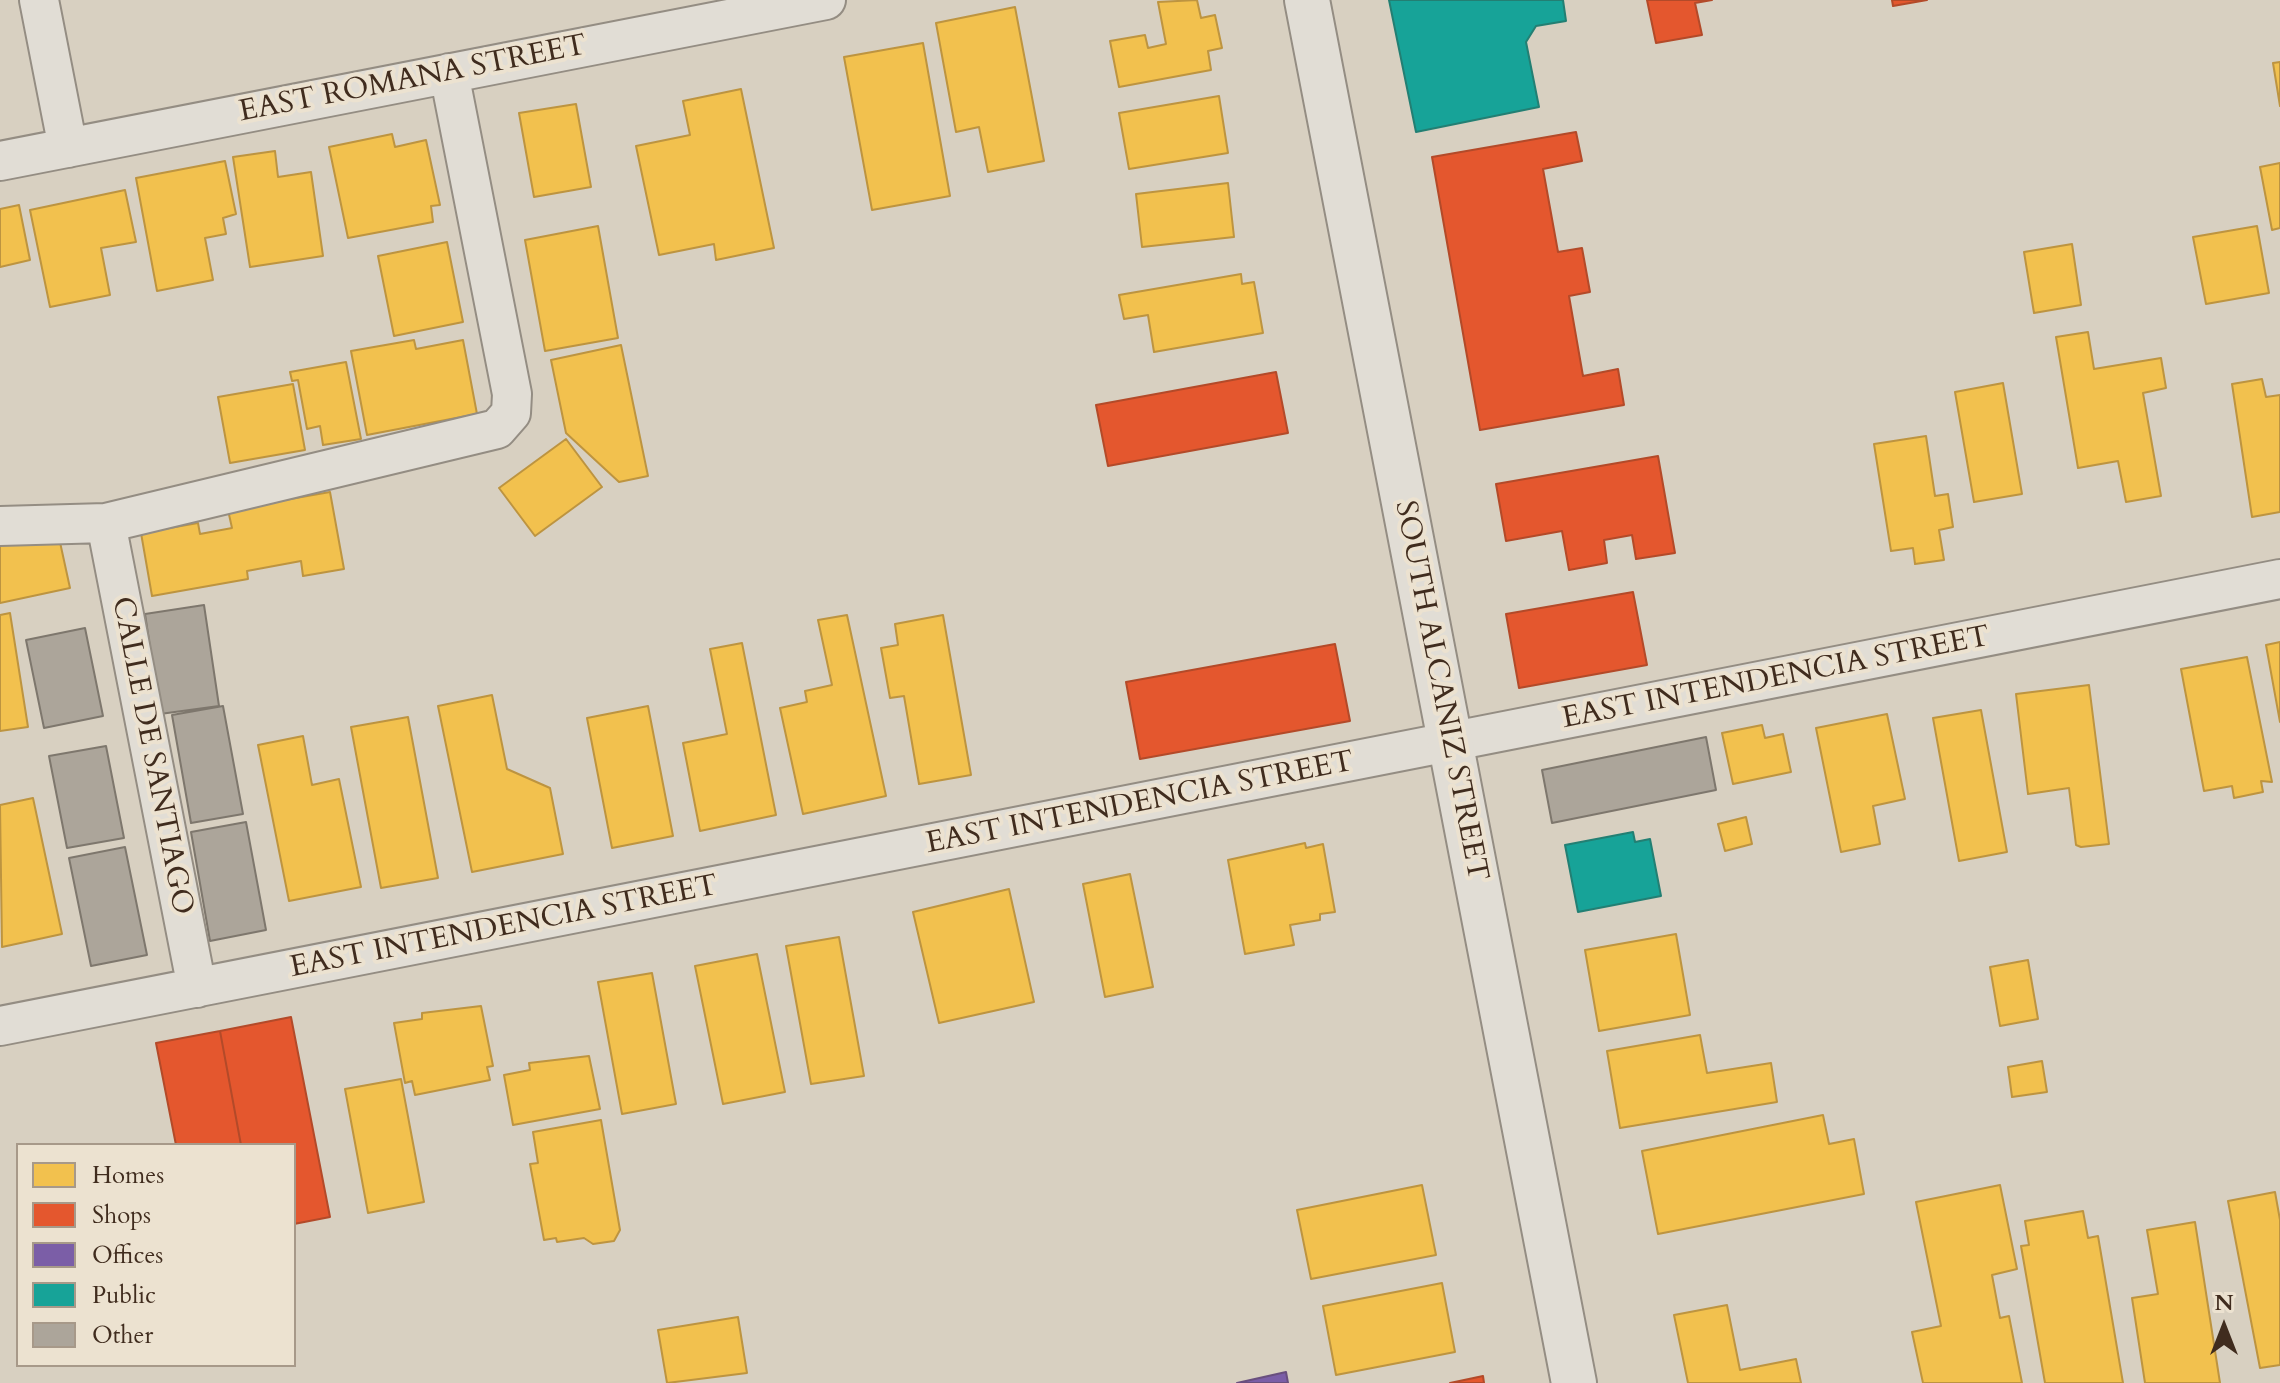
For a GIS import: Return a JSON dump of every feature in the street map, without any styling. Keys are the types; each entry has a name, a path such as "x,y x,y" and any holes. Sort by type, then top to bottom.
{"street":[{"path":"39,0 68,148"},
{"name":"EAST ROMANA STREET","path":"0,161 826,0"},
{"name":"SOUTH ALCANIZ STREET","path":"1307,0 1574,1383"},
{"path":"0,526 106,523 497,429 511,413 512,394 449,73"},
{"name":"CALLE DE SANTIAGO","path":"106,523 197,988"},
{"name":"EAST INTENDENCIA STREET","path":"0,1026 2280,579"}],"building: Homes":[{"path":"1197,0 1201,18 1215,15 1222,48 1208,51 1211,70 1119,87 1110,41 1145,35 1148,48 1166,44 1158,2"},
{"path":"1015,7 1044,161 988,172 979,127 956,132 936,23"},
{"path":"923,43 950,196 872,210 844,57"},
{"path":"2280,62 2280,106 2273,63"},
{"path":"741,89 774,248 716,260 714,244 659,255 636,146 690,135 683,101"},
{"path":"1219,96 1228,153 1129,169 1119,113"},
{"path":"576,104 591,187 534,197 519,113"},
{"path":"392,134 395,147 426,140 440,205 431,206 433,222 348,238 329,147"},
{"path":"275,151 278,177 311,172 323,256 250,267 233,157"},
{"path":"225,161 236,214 223,218 226,234 205,238 213,280 157,291 136,178"},
{"path":"2280,163 2280,228 2272,230 2260,167"},
{"path":"1228,183 1234,237 1142,247 1136,194"},
{"path":"125,190 136,242 101,248 110,295 50,307 30,210"},
{"path":"19,205 30,260 0,267 0,209"},
{"path":"598,226 618,338 545,351 525,240"},
{"path":"2257,226 2269,293 2206,304 2193,237"},
{"path":"447,242 463,322 394,336 378,256"},
{"path":"2072,244 2081,305 2034,313 2024,252"},
{"path":"1241,274 1242,284 1254,282 1263,333 1154,352 1148,315 1124,319 1119,295"},
{"path":"2088,332 2094,369 2161,358 2166,388 2143,393 2161,496 2126,502 2118,461 2078,468 2056,337"},
{"path":"414,340 416,349 463,340 477,414 367,435 351,351"},
{"path":"621,345 648,476 619,482 566,433 551,360"},
{"path":"346,362 361,439 323,445 320,426 307,429 298,380 292,381 290,372"},
{"path":"2262,379 2266,397 2280,395 2280,512 2252,517 2232,384"},
{"path":"2003,383 2022,494 1974,502 1955,392"},
{"path":"293,384 305,450 230,463 218,397"},
{"path":"1926,436 1935,496 1948,494 1953,527 1939,530 1944,560 1915,564 1913,548 1891,551 1874,444"},
{"path":"566,439 602,487 535,536 499,488"},
{"path":"330,492 344,569 303,576 301,561 247,571 248,579 152,596 141,533 198,523 200,534 232,528 228,510"},
{"path":"58,533 70,588 0,603 0,545"},
{"path":"10,613 28,727 0,731 0,615"},
{"path":"847,615 886,796 803,814 780,708 807,702 805,691 832,685 818,620"},
{"path":"943,615 971,775 919,784 904,696 890,698 881,648 898,645 895,624"},
{"path":"2280,642 2280,722 2266,645"},
{"path":"742,643 776,815 700,831 683,743 727,734 710,649"},
{"path":"2247,657 2272,782 2261,781 2263,792 2234,798 2232,786 2204,791 2181,669"},
{"path":"2089,685 2109,844 2081,847 2076,845 2069,788 2028,794 2016,694"},
{"path":"492,695 507,769 550,788 563,854 472,872 438,706"},
{"path":"648,706 673,836 612,848 587,718"},
{"path":"1981,710 2007,852 1959,861 1933,718"},
{"path":"1887,714 1905,799 1873,806 1880,844 1841,852 1816,728"},
{"path":"408,717 438,878 381,888 351,727"},
{"path":"1762,725 1765,738 1783,734 1791,772 1733,784 1722,733"},
{"path":"303,736 312,785 339,779 361,887 289,901 258,745"},
{"path":"33,798 62,934 2,947 0,805"},
{"path":"1746,817 1752,844 1725,851 1718,824"},
{"path":"1305,843 1306,848 1323,844 1335,912 1320,914 1320,920 1290,925 1294,945 1245,954 1228,860"},
{"path":"1130,874 1153,987 1105,997 1083,884"},
{"path":"1009,889 1034,1002 939,1023 913,912"},
{"path":"1676,934 1690,1015 1599,1031 1585,950"},
{"path":"839,937 864,1076 811,1084 786,946"},
{"path":"757,954 785,1092 723,1104 695,966"},
{"path":"2028,960 2038,1019 2000,1026 1990,967"},
{"path":"652,973 676,1104 622,1114 598,982"},
{"path":"481,1006 493,1066 487,1067 490,1080 415,1095 412,1081 405,1083 394,1023 422,1019 422,1013"},
{"path":"1700,1035 1707,1073 1771,1063 1777,1102 1620,1128 1607,1051"},
{"path":"589,1056 600,1109 513,1125 504,1075 530,1070 529,1063"},
{"path":"2042,1061 2047,1092 2012,1097 2008,1067"},
{"path":"401,1079 424,1202 368,1213 345,1089"},
{"path":"1823,1115 1829,1144 1854,1139 1864,1194 1658,1234 1642,1151"},
{"path":"601,1120 620,1230 614,1241 593,1244 584,1238 557,1242 556,1238 544,1240 530,1164 538,1163 533,1132"},
{"path":"1422,1185 1436,1255 1311,1279 1297,1210"},
{"path":"2000,1185 2017,1269 1992,1275 2000,1318 2009,1316 2022,1383 1923,1383 1912,1332 1941,1326 1916,1202"},
{"path":"2275,1192 2280,1220 2280,1365 2260,1368 2228,1201"},
{"path":"2083,1211 2088,1238 2098,1236 2123,1383 2045,1383 2021,1246 2029,1245 2025,1221"},
{"path":"2195,1222 2220,1383 2145,1383 2132,1298 2158,1294 2147,1230"},
{"path":"1442,1283 1455,1352 1336,1375 1323,1306"},
{"path":"1727,1305 1740,1370 1796,1359 1801,1383 1688,1383 1674,1315"},
{"path":"738,1317 747,1373 667,1383 658,1330"}],"building: Shops":[{"path":"1647,0 1712,0 1695,3 1702,35 1656,43"},
{"path":"1892,0 1927,0 1893,6"},
{"path":"1576,132 1582,161 1543,169 1558,252 1582,248 1590,292 1569,296 1583,376 1618,369 1624,405 1480,430 1432,157"},
{"path":"1276,372 1288,433 1108,466 1096,405"},
{"path":"1658,456 1675,553 1636,559 1632,535 1604,540 1607,563 1569,570 1562,531 1506,541 1496,484"},
{"path":"1633,592 1647,665 1519,688 1506,614"},
{"path":"1335,644 1350,721 1140,759 1126,682"},
{"path":"291,1017 330,1217 296,1224 296,1143 241,1143 220,1031"},
{"path":"220,1031 241,1143 176,1143 156,1043"},
{"path":"1483,1376 1484,1383 1450,1383"}],"building: Offices":[{"path":"1286,1372 1288,1383 1237,1383"}],"building: Public":[{"path":"1389,0 1563,0 1566,21 1536,26 1526,42 1539,107 1416,132"},
{"path":"1633,832 1635,842 1650,839 1661,896 1578,912 1565,845"}],"building: Other":[{"path":"204,605 219,706 160,714 145,614"},
{"path":"85,628 103,716 44,728 26,640"},
{"path":"223,706 243,814 191,823 172,715"},
{"path":"1706,737 1716,790 1552,823 1542,770"},
{"path":"106,746 124,838 67,848 49,756"},
{"path":"246,822 266,930 210,941 191,832"},
{"path":"125,847 147,955 91,966 69,858"}]}
